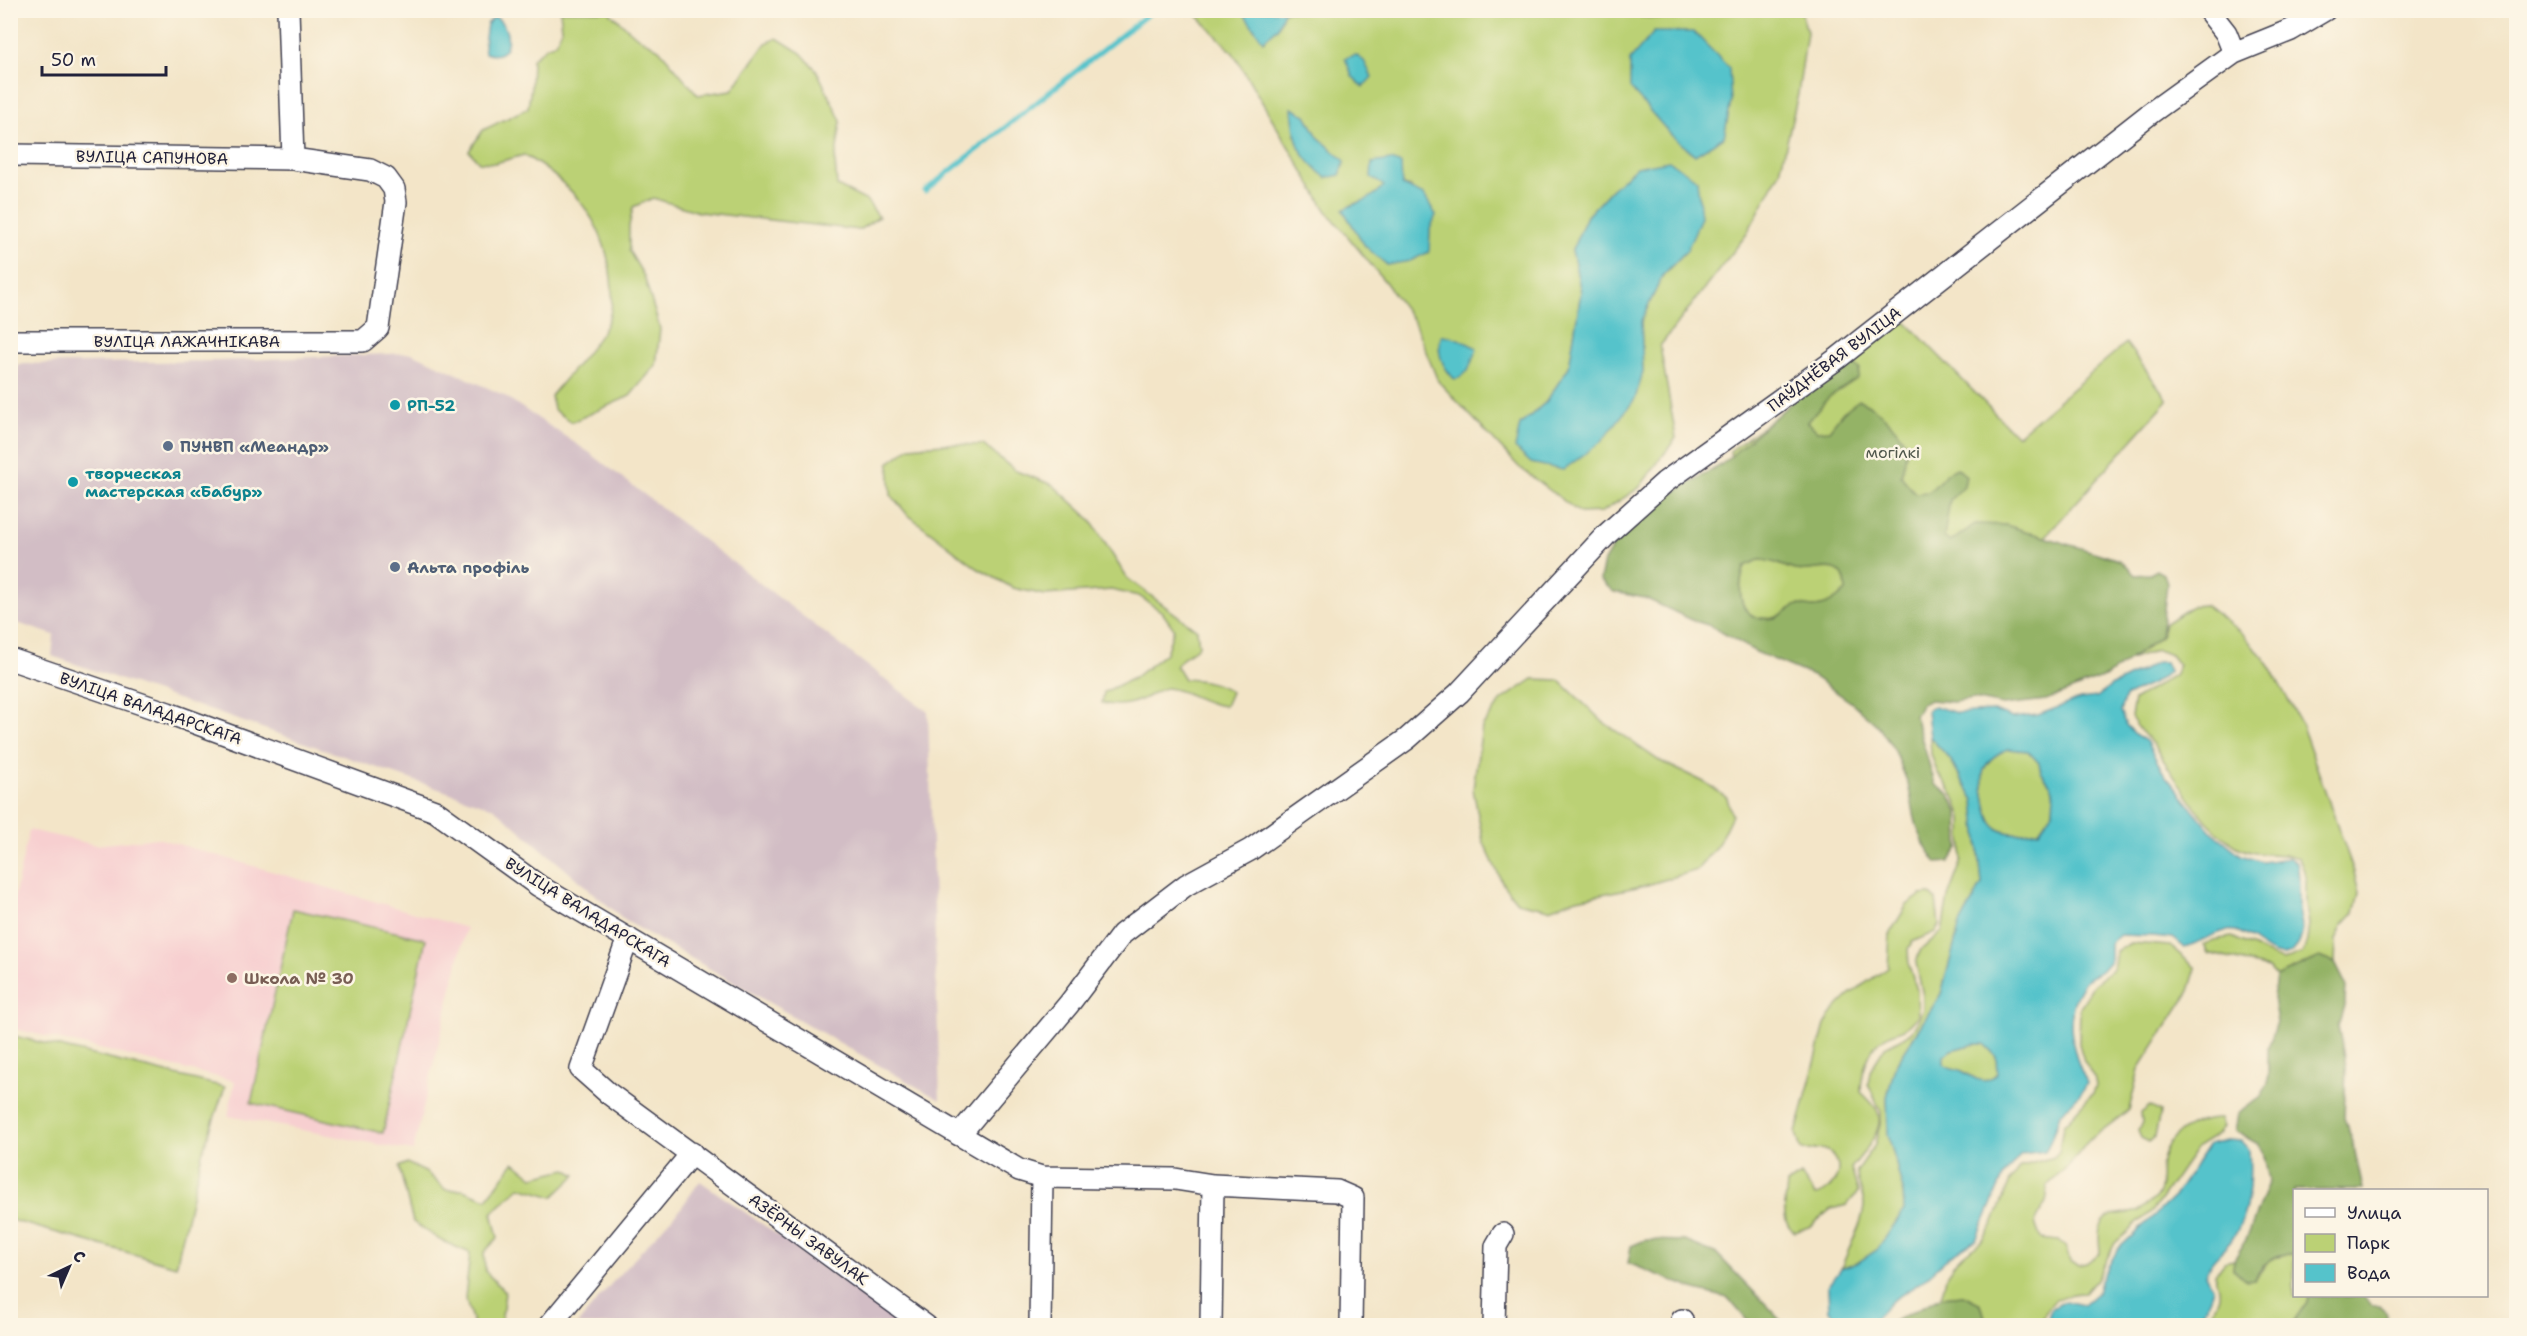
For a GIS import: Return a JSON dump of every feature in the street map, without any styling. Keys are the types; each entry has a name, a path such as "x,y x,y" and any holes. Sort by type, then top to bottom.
{"street":[{"path":"288,10 293,159"},
{"path":"2208,10 2226,33 2234,53"},
{"name":"ПАЎДНЁВАЯ ВУЛІЦА","path":"959,1135 1068,1004 1122,934 1186,885 1250,850 1407,739 1459,693 1607,534 1665,482 1838,358 2152,112 2234,53 2290,30 2325,10"},
{"name":"ВУЛІЦА САПУНОВА","path":"10,155 293,159 370,170 386,177 394,189 396,202 378,328 363,341"},
{"name":"ВУЛІЦА ЛАЖАЧНІКАВА","path":"10,340 363,341"},
{"name":"ВУЛІЦА ВАЛАДАРСКАГА","path":"10,660 168,713 435,811 539,886 1019,1170 1042,1177 1175,1179 1213,1185 1337,1191 1353,1198 1351,1326"},
{"name":"АЗЁРНЫ ЗАВУЛАК","path":"628,938 581,1069 608,1093 926,1326"},
{"path":"549,1326 692,1153"},
{"path":"1040,1326 1042,1177"},
{"path":"1211,1326 1213,1185"},
{"path":"1494,1326 1496,1246 1503,1234"}],"shaded area":[{"path":"412,353 503,395 590,453 928,712 940,1100 626,921 494,808 52,656 54,635 11,621 10,427 18,364 216,361"},
{"name":"Школа № 30","path":"29,830 96,845 157,838 466,928 413,1151 228,1116 235,1081 11,1028 11,912"},
{"path":"700,1181 907,1325 577,1325 616,1278 681,1208"}],"green space":[{"path":"1637,10 1641,17 1676,19 1688,11 1801,11 1807,32 1798,94 1780,172 1746,235 1660,346 1676,438 1639,488 1602,512 1580,513 1519,467 1438,381 1414,322 1386,283 1326,210 1233,53 1193,11 1242,11 1255,28 1278,27 1284,11","holes":["1306,115 1318,137 1330,148 1294,135","1401,177 1402,185 1411,187 1430,229 1429,252 1387,265 1366,246 1343,210 1372,199 1385,186","1612,189 1687,250 1663,275 1641,321 1643,372 1520,425 1546,402 1569,367 1581,292 1572,250 1587,216"]},
{"path":"560,11 608,11 636,36 659,49 698,95 732,90 766,43 777,38 801,53 817,71 841,121 835,162 837,186 867,201 879,217 859,230 699,212 653,198 633,207 629,226 629,251 644,276 660,329 656,365 630,396 572,422 554,410 551,396 593,345 610,316 612,284 608,257 602,239 593,221 571,191 541,166 524,155 495,163 479,162 469,151 483,130 528,108 532,59 546,47 556,43 562,29"},
{"name":"могілкі","path":"1904,320 2017,436 2126,343 2168,400 2021,564 1736,490 1730,451"},
{"path":"1848,361 1860,369 1858,378 1828,398 1808,422 1817,431 1829,430 1843,412 1859,400 1874,408 1887,419 1908,446 1901,476 1915,493 1929,492 1947,473 1957,468 1966,476 1964,486 1950,500 1944,537 1950,542 1975,524 2006,525 2121,561 2135,575 2150,574 2157,570 2164,574 2167,584 2161,636 2107,676 2046,700 2003,705 1973,699 1953,702 1930,700 1921,704 1915,716 1935,784 1950,795 1958,812 1959,848 1949,862 1937,863 1924,844 1916,823 1908,784 1895,751 1878,726 1852,703 1813,676 1756,652 1711,626 1692,620 1645,598 1614,592 1600,580 1604,561 1617,540 1642,516 1684,486 1721,465 1830,368","holes":["1764,560 1795,570 1835,569 1845,580 1846,591 1823,606 1796,606 1774,618 1753,616 1743,604 1742,576 1745,566"]},
{"path":"943,444 983,445 1016,471 1053,485 1090,519 1127,578 1197,630 1199,646 1176,666 1184,679 1215,684 1231,692 1225,706 1209,703 1182,691 1167,688 1130,703 1114,705 1102,703 1104,692 1134,678 1166,653 1174,629 1162,612 1139,596 1111,590 1045,595 1013,588 977,568 907,514 891,495 889,463 910,447"},
{"path":"1759,559 1795,570 1835,569 1845,580 1846,591 1823,606 1796,606 1774,618 1753,616 1743,604 1742,576 1745,566"},
{"path":"2205,605 2242,633 2264,658 2301,723 2354,872 2359,894 2354,913 2342,926 2336,940 2335,963 2320,957 2276,977 2268,968 2208,953 2204,945 2213,940 2232,937 2283,961 2303,953 2309,924 2306,876 2299,858 2243,850 2223,837 2201,814 2131,717 2134,700 2174,675 2179,665 2171,655 2157,650 2130,660 2161,636 2164,624 2192,606"},
{"path":"1533,679 1559,680 1602,721 1658,760 1706,783 1727,798 1732,815 1718,844 1697,870 1647,885 1577,899 1549,909 1517,902 1504,886 1483,841 1473,789 1482,727 1502,700"},
{"path":"1930,737 1950,759 1974,800 1982,884 1960,924 1941,994 1895,1066 1887,1097 1888,1134 1903,1190 1904,1210 1878,1249 1857,1263 1841,1269 1864,1210 1857,1171 1875,1145 1881,1120 1881,1112 1868,1084 1870,1071 1885,1047 1911,1033 1917,1023 1923,1009 1923,996 1916,963 1920,951 1942,931 1948,897 1962,860 1962,817 1954,796 1937,772 1931,754"},
{"path":"2008,749 2028,751 2039,763 2041,772 2051,785 2054,793 2053,811 2039,831 2008,833 1995,827 1990,818 1983,787 1984,771 1991,759"},
{"path":"1930,894 1936,900 1939,925 1935,932 1912,942 1908,949 1909,966 1917,990 1918,1016 1904,1029 1877,1043 1869,1056 1862,1078 1861,1092 1877,1110 1879,1125 1872,1141 1851,1168 1858,1192 1847,1205 1831,1209 1811,1226 1795,1232 1790,1228 1785,1217 1787,1184 1801,1175 1815,1195 1822,1193 1833,1184 1838,1171 1838,1164 1829,1152 1823,1149 1801,1150 1796,1133 1825,1025 1844,1000 1888,968 1890,933 1907,905 1921,895"},
{"path":"293,909 426,939 383,1133 251,1103"},
{"path":"2130,943 2170,946 2196,968 2189,991 2139,1069 2129,1110 2088,1141 2072,1162 2047,1186 2046,1202 2035,1220 2041,1239 2058,1241 2065,1245 2070,1262 2078,1265 2086,1263 2100,1253 2099,1232 2108,1217 2138,1211 2156,1197 2161,1184 2162,1161 2169,1143 2176,1136 2192,1125 2210,1119 2220,1119 2223,1127 2218,1134 2197,1147 2154,1209 2115,1243 2096,1280 2085,1293 2076,1293 2056,1300 2047,1310 2040,1325 1987,1325 1981,1304 1963,1295 1941,1297 1947,1274 1957,1260 1984,1239 1993,1224 2010,1181 2020,1167 2053,1157 2059,1152 2063,1125 2093,1093 2096,1085 2094,1076 2084,1061 2079,1044 2080,1008 2093,985 2113,969 2116,952"},
{"path":"2320,957 2335,963 2346,985 2345,1002 2338,1026 2346,1067 2344,1118 2353,1142 2363,1189 2293,1189 2293,1255 2276,1257 2266,1263 2255,1279 2246,1280 2233,1269 2234,1260 2247,1238 2269,1180 2263,1151 2258,1144 2235,1131 2238,1113 2260,1098 2268,1083 2268,1048 2277,1022 2273,998 2276,977"},
{"path":"10,1035 225,1087 202,1153 176,1266 11,1220"},
{"path":"1984,1044 1996,1056 1997,1073 1988,1080 1980,1080 1944,1065 1943,1056 1951,1050"},
{"path":"2150,1106 2160,1112 2155,1137 2149,1142 2141,1138 2138,1131 2142,1122 2141,1113"},
{"path":"514,1162 533,1177 566,1169 576,1175 553,1197 520,1187 492,1213 498,1238 484,1252 485,1271 505,1292 501,1325 474,1325 465,1298 470,1253 440,1240 413,1222 399,1167 407,1163 427,1173 446,1190 463,1190 487,1199"},
{"path":"1645,1240 1685,1241 1717,1254 1786,1325 1751,1325 1728,1298 1696,1290 1628,1263 1631,1246"},
{"path":"2285,1254 2293,1255 2293,1297 2308,1297 2307,1302 2291,1325 2206,1326 2219,1297 2215,1274 2224,1262 2234,1260 2233,1269 2255,1279 2269,1260"},
{"path":"1963,1295 1981,1304 1987,1325 1887,1325 1941,1297"},
{"path":"2308,1297 2365,1297 2371,1306 2380,1306 2386,1312 2389,1325 2291,1325 2307,1302"}],"water":[{"path":"1242,11 1284,11 1278,27 1263,41"},
{"path":"495,17 505,29 507,43 501,53 494,55 485,53 484,45 487,24"},
{"path":"1654,32 1694,32 1729,68 1731,102 1724,137 1695,155 1671,135 1630,88 1630,60"},
{"path":"1356,55 1364,61 1372,77 1363,87 1352,76 1345,58"},
{"path":"1292,108 1306,115 1318,137 1345,161 1340,175 1326,178 1309,162 1297,139"},
{"path":"1391,160 1401,164 1402,185 1424,195 1436,215 1430,229 1429,252 1410,261 1387,265 1365,246 1343,210 1369,198 1384,186 1371,177 1372,163"},
{"path":"1669,161 1697,180 1701,217 1687,250 1663,275 1641,321 1643,372 1635,399 1602,441 1563,470 1531,463 1515,448 1520,425 1546,402 1569,367 1581,292 1572,250 1587,216 1636,167"},
{"path":"1442,335 1456,338 1477,348 1468,371 1455,380 1441,359 1439,348"},
{"path":"2158,662 2165,662 2169,671 2154,683 2125,697 2120,711 2126,725 2146,741 2165,775 2210,830 2241,855 2262,862 2289,858 2297,862 2302,928 2300,941 2291,953 2281,955 2266,949 2241,933 2230,930 2184,947 2173,938 2153,936 2120,935 2110,943 2110,961 2101,971 2085,981 2073,1005 2071,1032 2073,1045 2087,1083 2082,1092 2060,1116 2045,1151 2021,1154 2003,1177 1976,1240 1951,1255 1921,1282 1892,1301 1869,1325 1844,1325 1829,1311 1828,1287 1841,1269 1857,1263 1878,1249 1904,1210 1903,1190 1888,1134 1887,1097 1895,1066 1941,994 1960,924 1982,884 1974,800 1950,759 1930,737 1927,711 1934,706 1957,713 1994,711 2012,718 2038,715 2080,699 2097,697 2111,686","holes":["2008,749 2028,751 2039,763 2041,772 2051,785 2054,793 2053,811 2039,831 2008,833 1995,827 1990,818 1983,787 1984,771 1991,759","1984,1044 1996,1056 1997,1073 1988,1080 1976,1079 1944,1064 1944,1056 1951,1050"]},
{"path":"2226,1140 2242,1141 2249,1149 2248,1197 2237,1231 2213,1260 2205,1275 2213,1287 2197,1325 2046,1325 2051,1309 2065,1301 2083,1305 2097,1293 2100,1281 2118,1249 2174,1197 2209,1144"}],"waterway":[{"path":"925,191 1153,10"}],"place":[{"name":"РП-52","path":"395,405"},
{"name":"ПУНВП «Меандр»","path":"168,446"},
{"name":"творческая мастерская «Бабур»","path":"73,482"},
{"name":"Альта профіль","path":"395,567"},
{"name":"Школа № 30","path":"232,978"}]}
